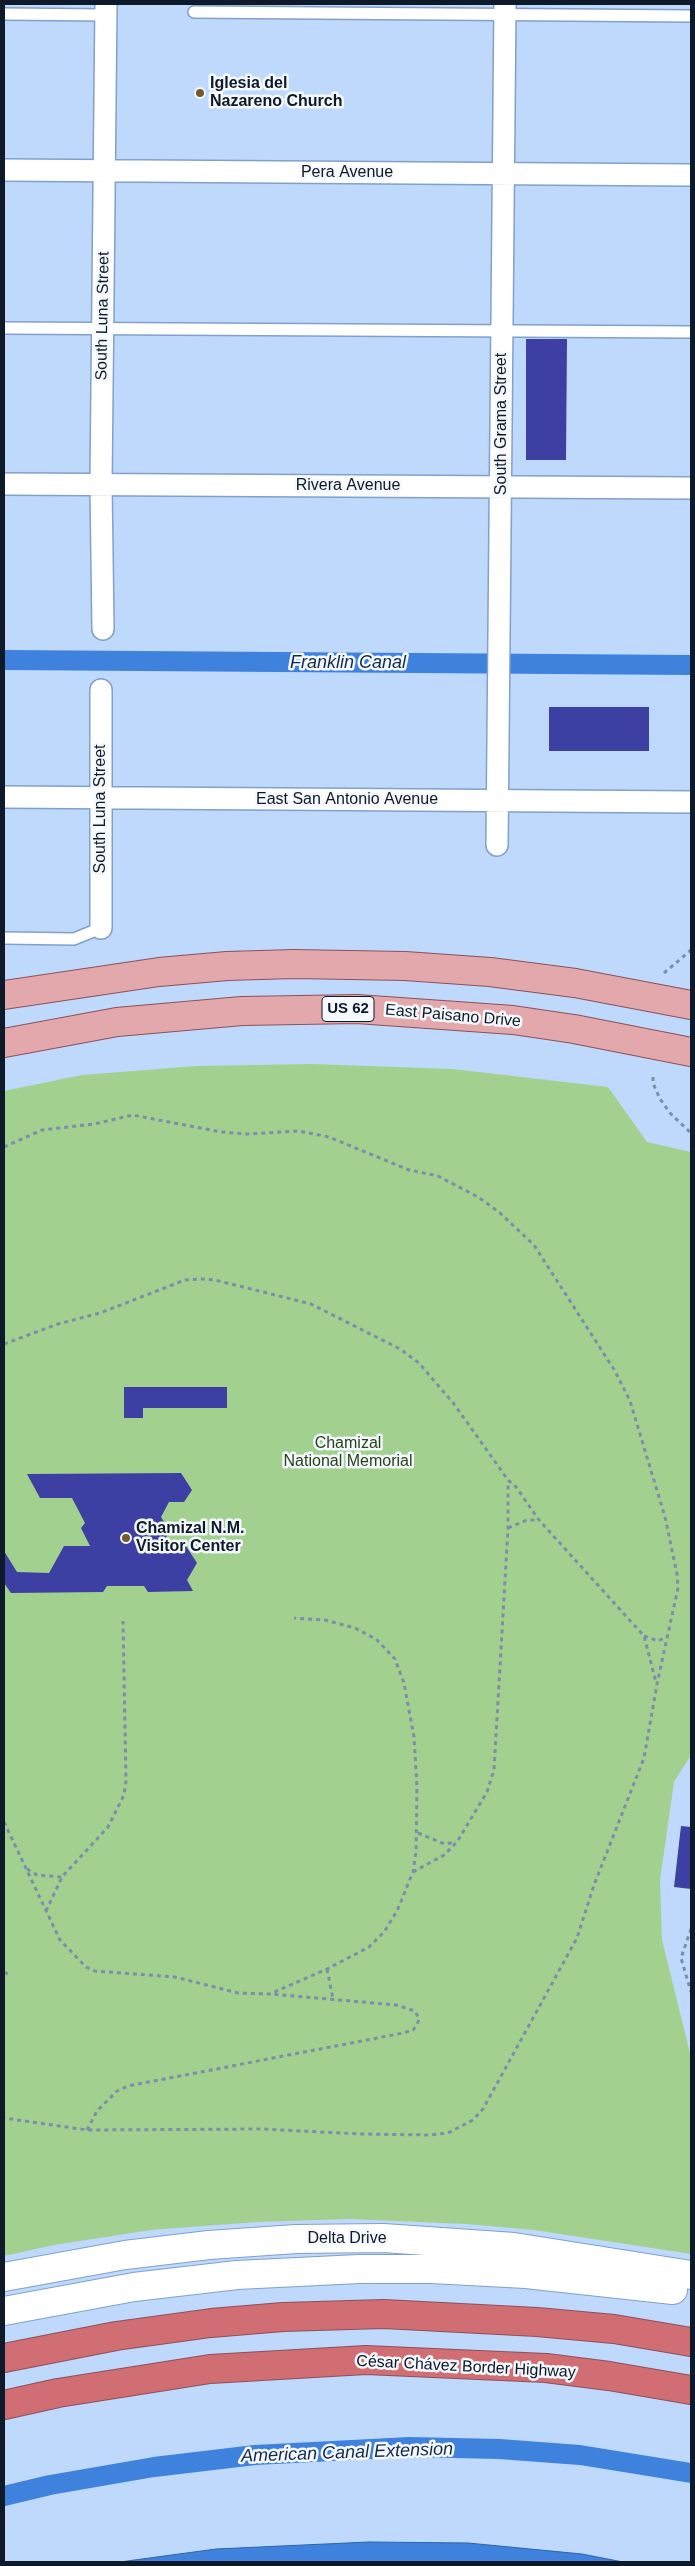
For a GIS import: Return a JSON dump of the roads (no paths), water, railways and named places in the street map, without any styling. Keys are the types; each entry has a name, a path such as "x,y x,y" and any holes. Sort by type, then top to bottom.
{"highway":[{"path":"4,2358 116,2336 211,2323 283,2317 384,2314 538,2322 614,2330 691,2342"},
{"name":"César Chávez Border Highway","path":"4,2405 58,2393 210,2369 366,2360 546,2368 609,2376 691,2390"}],"main road":[{"path":"4,995 150,973 226,966 404,966 490,972 575,983 691,1005"},
{"name":"East Paisano Drive","path":"4,1043 117,1022 242,1010 291,1009 406,1011 513,1020 648,1042 691,1052"},
{"path":"648,1042 679,1033 691,1036"},
{"name":"Delta Drive","path":"4,2277 125,2255 209,2245 296,2239 384,2238 514,2247 691,2275"},
{"name":"Delta Drive","path":"4,2311 134,2287 236,2276 360,2269 431,2269 526,2274 691,2292"}],"street":[{"name":"South Luna Street","path":"103,629 101,484 106,9"},
{"name":"South Grama Street","path":"497,845 505,9"},
{"name":"Pera Avenue","path":"4,170 691,175"},
{"name":"Rivera Avenue","path":"4,484 691,488"},
{"name":"South Luna Street","path":"101,690 101,928"},
{"name":"East San Antonio Avenue","path":"4,797 691,802"}],"lane":[{"path":"4,14 106,9"},
{"path":"194,12 505,9 691,16"},
{"path":"4,328 691,332"},
{"path":"4,938 74,939 101,928"}],"water":[{"path":"369,2542 468,2543 582,2554 623,2562 120,2562 216,2549"}],"waterway":[{"name":"Franklin Canal","path":"4,660 691,665"},
{"name":"American Canal Extension","path":"4,2496 50,2485 154,2467 255,2455 410,2447 499,2449 580,2455 691,2473"}],"place":[{"name":"Iglesia del Nazareno Church","path":"200,93"},
{"name":"Chamizal N.M. Visitor Center","path":"126,1538"}],"park label":[{"name":"Chamizal National Memorial","path":"348,1453"}]}
